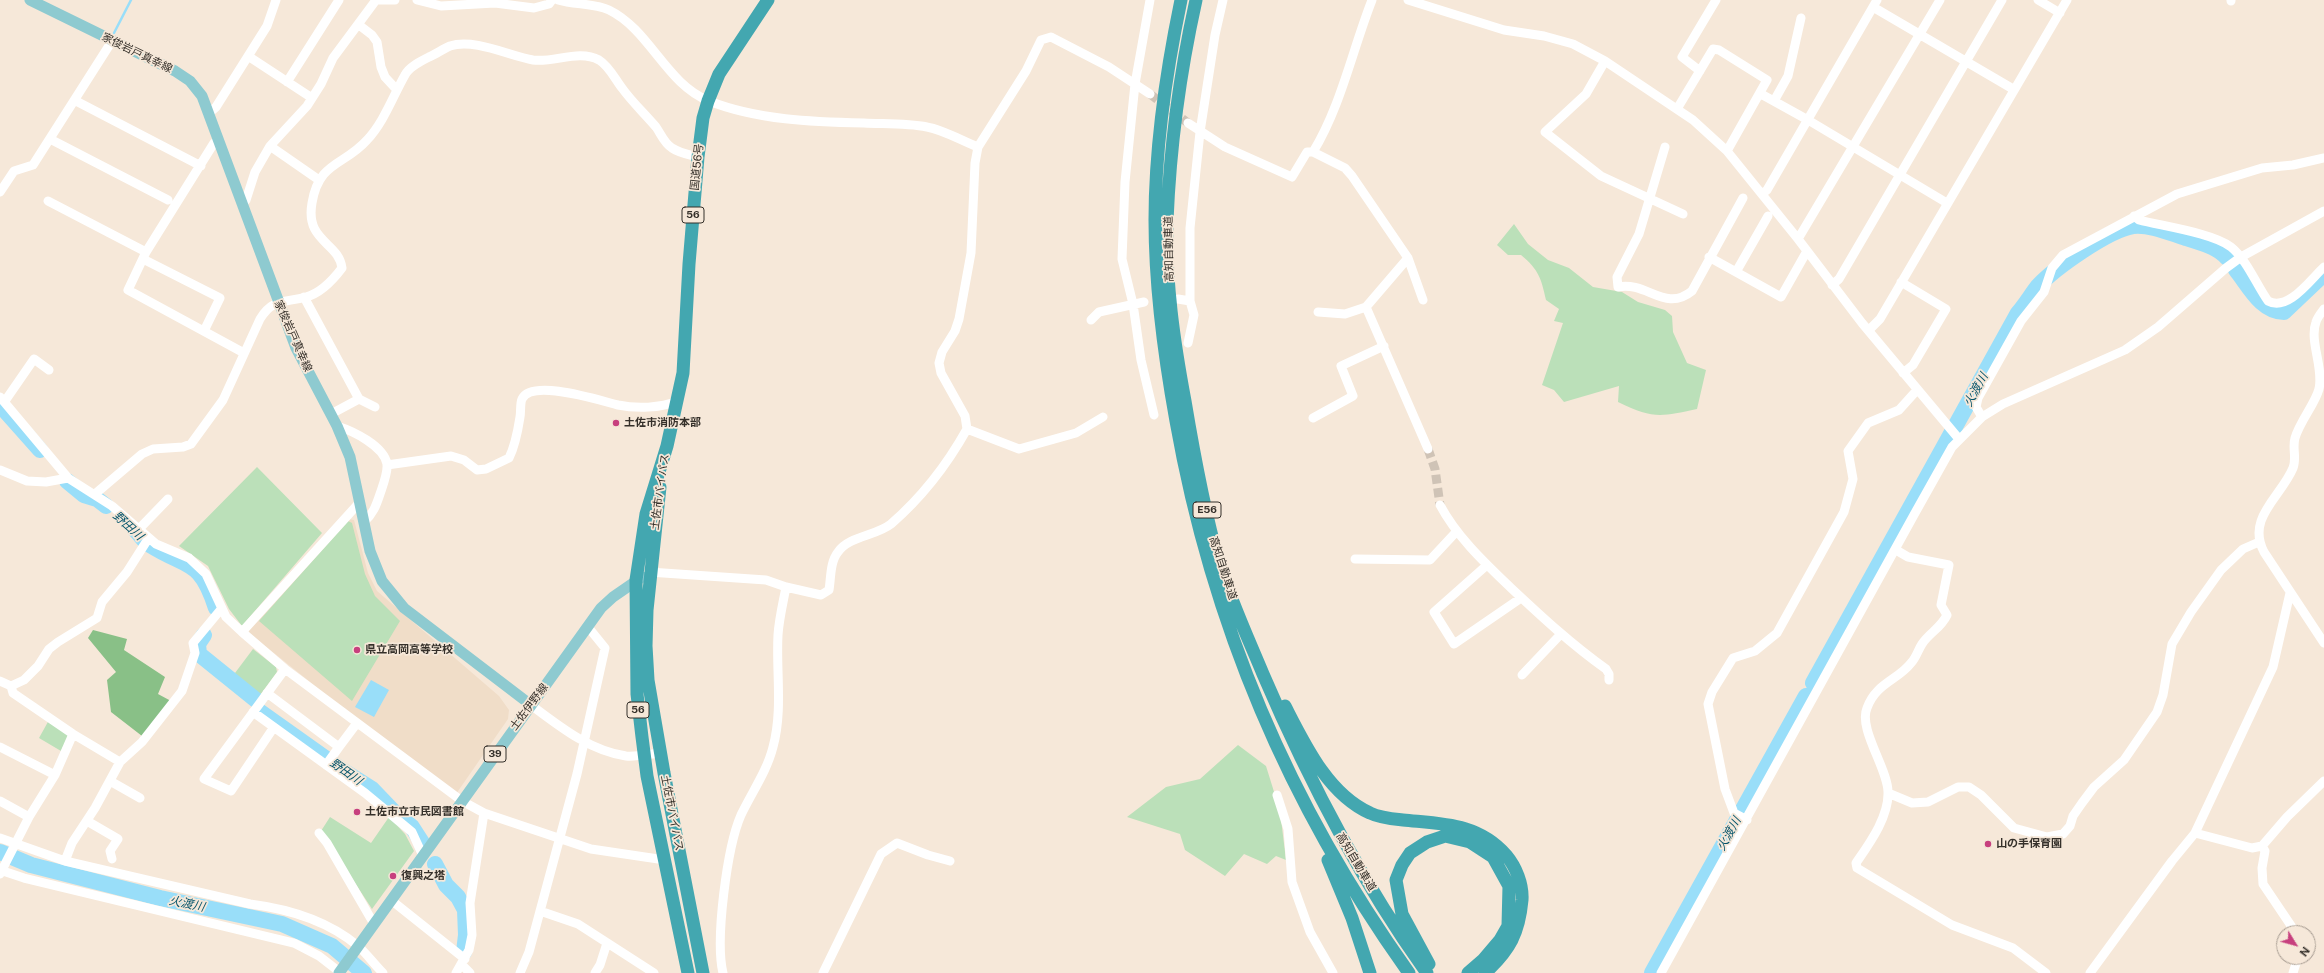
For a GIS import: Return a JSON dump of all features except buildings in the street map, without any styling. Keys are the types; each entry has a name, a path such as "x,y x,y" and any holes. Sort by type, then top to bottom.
{"highway":[{"name":"国道56号","path":"667,446 678,402 683,373 688,264 698,157 708,100 719,74 768,0"},
{"name":"高知自動車道","path":"1181,0 1171,48 1162,117 1155,220 1160,313 1170,390 1181,452 1209,569 1239,657 1271,736 1318,832 1353,890 1409,973"},
{"name":"高知自動車道","path":"1196,0 1184,50 1175,118 1167,222 1171,306 1193,450 1220,564 1289,736 1333,824 1367,881 1427,973"},
{"name":"土佐市バイパス","path":"667,446 649,572 646,653 648,680 660,753 703,973"},
{"name":"土佐市バイパス","path":"667,446 646,514 636,580 636,694 644,755 688,973"},
{"path":"1220,564 1285,706 1312,756 1329,779 1347,798 1371,814 1462,827 1484,835 1499,847 1512,863 1518,877 1522,896 1520,923 1511,943 1499,960 1485,973"},
{"path":"1318,832 1359,938 1370,973"},
{"path":"1434,973 1402,914 1396,880 1402,865 1410,853 1427,842 1445,836 1470,842 1493,857 1502,870 1509,886 1508,926 1500,940 1483,960 1468,973"}],"main road":[{"name":"家俊岩戸真幸線","path":"36,1 112,41 175,71 190,81 202,96 296,348 337,426 350,457 370,551 382,581 404,608 530,705"},
{"name":"土佐伊野線","path":"340,972 601,608 636,580 649,572"}],"street":[{"path":"208,114 216,107 267,26 276,0"},
{"path":"287,82 339,0"},
{"path":"242,205 246,200 255,172 270,146 312,98 333,58 378,0 395,0"},
{"path":"417,0 441,6 495,3 534,8 550,4 552,0"},
{"path":"558,0 600,4 624,21 641,36 680,81 695,94 738,111 815,121 906,124 929,127 978,147"},
{"path":"1150,0 1135,84 1125,182 1122,259 1133,304 1141,360 1154,415"},
{"path":"1188,343 1194,315 1190,301 1190,228 1200,132 1215,34 1223,0"},
{"path":"1313,152 1324,134 1335,106 1372,0"},
{"path":"1408,0 1504,30 1544,36 1573,44 1605,61 1694,120 1726,151 1762,194 1832,285 1917,390 1955,434"},
{"path":"1700,70 1682,57 1716,0"},
{"path":"1798,239 1854,148 1940,0"},
{"path":"1832,285 1839,279 2002,0"},
{"path":"2038,0 2060,12"},
{"path":"1869,330 1880,318 2013,89 2067,0"},
{"path":"1762,194 1767,190 1875,4 1920,35 2013,89"},
{"path":"1774,101 1788,76 1801,18"},
{"path":"359,25 372,35 377,42 381,67 385,77 397,90"},
{"path":"649,572 766,580 786,587 821,595 829,590 833,560 838,551 846,544 890,524 923,491 967,429 965,416 941,373 939,363 942,352 955,331 971,253 975,162 978,147 1026,71 1042,40 1051,37 1109,67 1150,94"},
{"path":"0,192 14,171 33,165 76,101 112,41"},
{"path":"95,494 142,454 154,448 183,448 191,444 223,400 267,307 278,302 304,297 319,291 335,278 342,268 341,259 318,238 312,223 312,204 319,180 331,166 350,156 368,140 406,73 421,62 451,46 469,45 498,50 534,60 587,56 599,60 607,67 631,99 657,128 666,143 673,149 698,157"},
{"path":"1676,109 1713,50 1719,50 1767,80 1761,94 1726,151"},
{"path":"248,56 312,98"},
{"path":"1605,61 1586,94 1546,132 1601,176 1650,197 1683,214"},
{"path":"1761,94 1947,202"},
{"path":"76,101 201,166"},
{"path":"1188,123 1225,147 1292,177 1307,152 1313,152 1345,168 1408,258 1423,300"},
{"path":"50,139 168,200"},
{"path":"218,140 214,143 145,256 128,290 244,353"},
{"path":"270,146 319,180"},
{"path":"1665,147 1639,234 1617,277 1618,287 1636,287 1667,300 1676,300 1692,291 1709,257 1743,198"},
{"path":"1982,417 1976,407 1978,398 2021,321 2048,284 2050,273 2063,255 2177,194 2234,175 2262,168 2293,165 2324,158"},
{"path":"48,201 220,298 204,331"},
{"path":"1661,973 1896,550 1952,447 1955,434 2002,404 2125,350 2158,327 2226,268 2241,257 2324,212"},
{"path":"1736,272 1768,216"},
{"path":"2134,216 2139,220 2217,240 2231,247 2241,257 2268,300 2274,304 2282,304 2291,298 2324,267"},
{"path":"1709,257 1781,298 1807,251"},
{"path":"1318,312 1345,314 1366,306 1408,258"},
{"path":"1901,282 1946,309 1913,365 1903,373"},
{"path":"304,297 359,399 375,407"},
{"path":"1178,299 1190,301"},
{"path":"1091,320 1099,312 1144,302"},
{"path":"1366,306 1428,449"},
{"path":"2324,309 2316,322 2315,335 2320,382 2319,391 2300,422 2294,441 2296,457 2293,468 2263,516 2259,529 2259,542 2290,593 2324,644"},
{"path":"1313,418 1353,396 1341,366 1384,346"},
{"path":"49,370 34,359 2,400 68,478 95,494 140,529 148,539 189,558 206,574 226,617 285,669 462,801 484,813 592,849 665,860"},
{"path":"1746,820 1734,813 1725,789 1708,704 1712,692 1734,658 1755,651 1777,633 1844,512 1853,479 1848,451 1868,423 1899,410 1917,390"},
{"path":"387,465 451,456 464,460 477,470 486,469 509,458 520,419 522,399 528,392 563,392 596,397 619,405 655,407 678,402"},
{"path":"331,414 359,399"},
{"path":"967,429 1019,449 1076,433 1103,417"},
{"path":"337,426 348,430 376,448 383,455 387,465 384,481 373,514 364,522"},
{"path":"0,470 27,481 46,482 68,478"},
{"path":"140,529 168,499"},
{"path":"242,632 359,503"},
{"path":"1440,505 1457,532 1487,565 1560,635 1606,669 1609,674 1609,680"},
{"path":"1355,559 1430,560 1457,532"},
{"path":"0,681 11,686 24,680 38,666 49,649 97,618 102,602 127,572 148,539"},
{"path":"1888,794 1912,802 1928,802 1958,786 1968,787 1981,795 2014,828 2047,837 2063,834 2070,826 2073,816 2094,787 2124,760 2157,712 2163,695 2172,644 2191,612 2221,570 2243,549 2259,542"},
{"path":"1896,550 1908,557 1949,564 1941,604 1947,615 1944,623 1922,643 1911,663 1885,683 1875,693 1866,709 1866,720 1876,756 1887,779 1888,794 1884,813 1871,841 1856,863 1857,868 1952,925 2013,948 2046,973"},
{"path":"1487,565 1434,612 1454,644 1521,598"},
{"path":"723,973 719,957 720,937 734,836 741,816 766,766 774,746 779,697 778,634 786,587"},
{"path":"2090,973 2172,862 2195,834 2273,667 2290,593"},
{"path":"65,861 72,843 87,821 120,762 142,742 182,691 195,652 193,643 222,608"},
{"path":"520,973 529,952 576,774 606,648 588,627"},
{"path":"1522,675 1560,635"},
{"path":"274,727 231,791 204,779 285,669"},
{"path":"11,686 13,693 73,734 120,762"},
{"path":"267,692 339,747"},
{"path":"530,705 560,727 607,752 627,756 660,753"},
{"path":"253,712 365,793 412,832 423,856"},
{"path":"326,765 357,723"},
{"path":"73,734 55,775 29,817 1,870 24,878 294,943 319,956 340,972"},
{"path":"0,747 55,775"},
{"path":"110,781 140,798"},
{"path":"2195,834 2252,848 2262,846 2287,816 2324,781"},
{"path":"1277,795 1288,829 1292,882 1310,932 1334,973"},
{"path":"0,801 29,817"},
{"path":"456,973 470,950 472,935 470,903 484,813"},
{"path":"87,821 118,839 110,851 112,859"},
{"path":"319,833 327,843 374,924"},
{"path":"0,838 14,846 65,861 250,904 279,908 309,917 356,948 383,973"},
{"path":"823,973 881,854 897,843 928,856 950,861"},
{"path":"2262,846 2265,851 2262,868 2263,884 2291,925"},
{"path":"391,900 463,961 470,973"},
{"path":"540,910 578,924 654,973"},
{"path":"595,973 600,965 607,943"}],"shaded area":[{"name":"県立高岡高等学校","path":"348,519 354,520 368,573 377,591 499,696 509,710 508,719 456,794 350,714 249,633 249,628"}],"green space":[{"path":"1514,224 1528,244 1548,260 1569,268 1593,287 1622,292 1638,302 1665,310 1672,316 1673,332 1687,363 1706,370 1697,409 1665,415 1649,414 1630,408 1618,402 1619,386 1564,402 1554,390 1542,385 1563,323 1554,321 1559,309 1546,300 1541,280 1532,265 1521,255 1508,255 1497,245"},
{"path":"257,467 322,533 242,626 229,609 208,566 179,546"},
{"path":"348,521 352,523 365,574 375,596 400,621 352,701 259,621"},
{"path":"93,630 127,639 124,650 165,677 158,694 171,701 142,736 111,712 107,680 116,672 88,638"},
{"path":"253,649 276,667 277,672 258,698 232,677"},
{"path":"49,720 70,734 61,751 39,738"},
{"path":"1238,745 1266,766 1280,811 1286,860 1276,856 1267,864 1244,854 1225,876 1185,850 1180,834 1127,817 1166,787 1200,779"},
{"path":"330,817 371,843 389,817 405,834 414,851 372,909 321,831"}],"water":[{"path":"371,680 389,690 374,717 355,707"}],"waterway":[{"path":"114,33 131,0"},
{"name":"火渡川","path":"1813,683 2018,313 2038,286 2069,260 2096,242 2122,229 2133,226 2146,226 2167,231 2202,243 2213,248 2227,258"},
{"name":"火渡川","path":"2236,270 2262,303 2276,311 2284,312 2324,274"},
{"name":"野田川","path":"0,405 40,450"},
{"name":"野田川","path":"67,481 84,495 97,499 106,506"},
{"name":"野田川","path":"135,530 148,544 183,562 198,572 204,580 216,608"},
{"name":"野田川","path":"204,635 198,644 199,654 256,700"},
{"name":"火渡川","path":"1652,973 1806,696"},
{"name":"野田川","path":"259,711 342,770 372,789 395,813 412,827 423,844"},
{"name":"火渡川","path":"0,852 31,865 160,898 282,924 332,946 364,973"},
{"name":"野田川","path":"435,864 446,885 458,897 465,910 466,935 464,952"}],"tunnel":[{"path":"1150,94 1188,123"},
{"path":"1428,449 1435,469 1440,505"}],"place":[{"name":"土佐市消防本部","path":"616,423"},
{"name":"県立高岡高等学校","path":"357,650"},
{"name":"土佐市立市民図書館","path":"357,812"},
{"name":"山の手保育園","path":"1988,844"},
{"name":"復興之塔","path":"393,876"}]}
